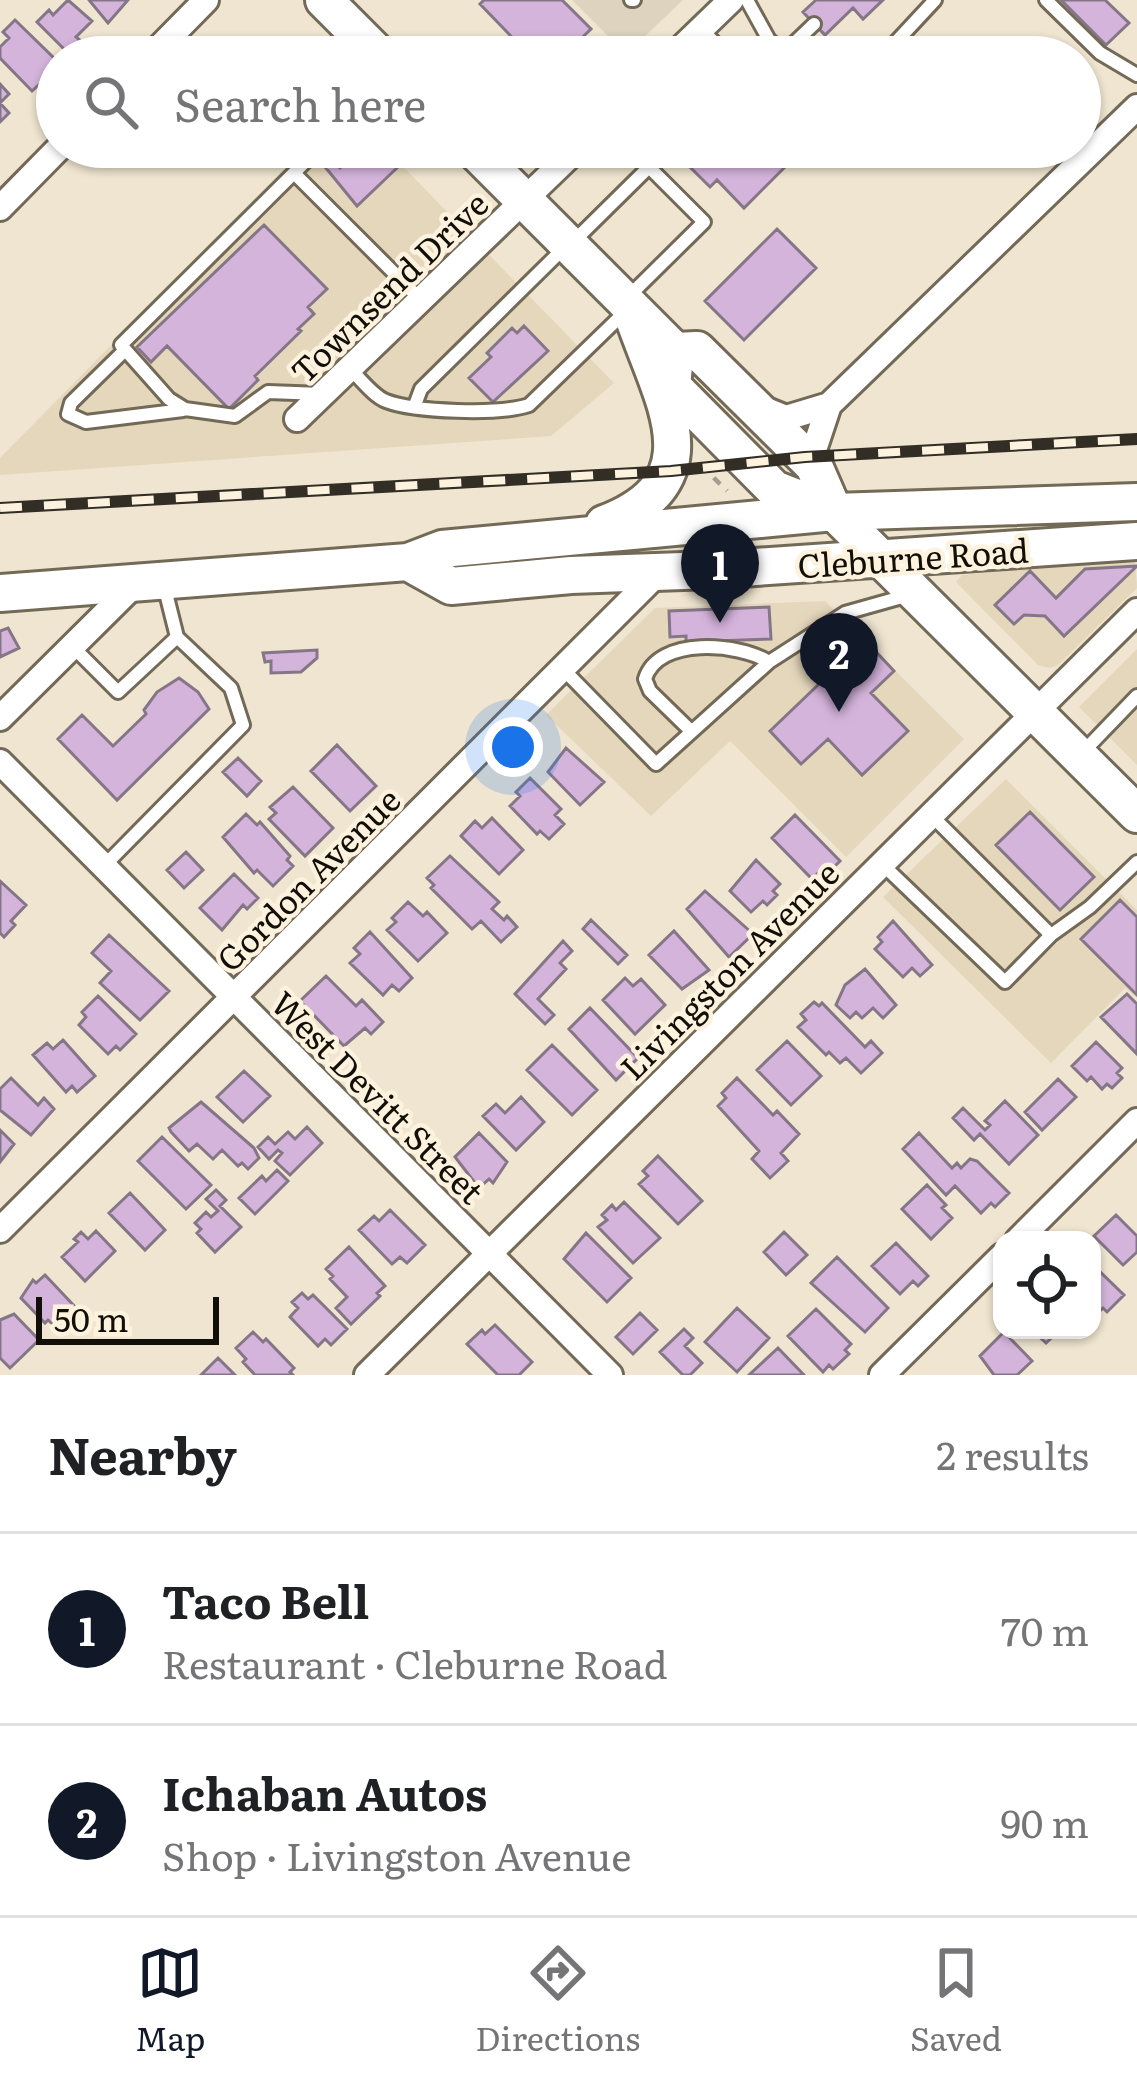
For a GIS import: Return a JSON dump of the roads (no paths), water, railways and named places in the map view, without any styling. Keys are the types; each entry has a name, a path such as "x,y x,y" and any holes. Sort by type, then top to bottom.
{"main road":[{"path":"324,0 360,36"},
{"path":"492,168 675,352 698,350 747,398 814,466 834,512 1137,814"},
{"path":"567,537 634,512 652,500 671,472 672,437 627,304"},
{"path":"675,352 672,386 733,448 782,494 834,512"},
{"name":"Cleburne Road","path":"0,593 408,562 442,549 834,512 1137,502"},
{"name":"Cleburne Road","path":"408,562 451,586 1137,541"}],"street":[{"path":"171,36 206,0"},
{"path":"694,36 731,0"},
{"path":"1101,142 1137,107"},
{"path":"0,208 39,168"},
{"name":"Townsend Drive","path":"297,419 558,168"},
{"path":"747,398 786,418 829,405 1074,168"},
{"path":"814,466 829,405"},
{"name":"Gordon Avenue","path":"0,1230 659,572"},
{"path":"0,718 72,646 149,585"},
{"name":"Livingston Avenue","path":"368,1375 1137,611"},
{"name":"West Devitt Street","path":"0,762 610,1375"},
{"path":"1027,1231 1137,1121"},
{"path":"882,1375 993,1265"}],"lane":[{"path":"747,0 767,36"},
{"path":"902,36 935,0"},
{"path":"1046,0 1083,36"},
{"path":"801,36 814,24"},
{"path":"701,29 708,36"},
{"path":"1101,54 1137,75"},
{"path":"184,410 121,346 298,168"},
{"path":"415,405 421,389 437,372 648,168"},
{"path":"350,368 383,400 491,412 529,405 704,222 650,168"},
{"path":"293,173 421,300"},
{"path":"123,352 71,404 68,414 86,422 184,410 235,416 268,392 323,394"},
{"path":"104,866 243,724 231,688 177,637 149,585"},
{"path":"562,669 656,764 769,662 845,613 916,593"},
{"path":"72,646 118,692 177,637"},
{"path":"691,731 650,691 645,679 652,662 674,652 736,646 769,662"},
{"path":"1079,757 1137,696"},
{"path":"930,814 1051,935"},
{"path":"881,863 1005,982 1051,935 1090,907 1137,862"}],"railway":[{"path":"0,508 671,471 805,457 1137,439"}],"place":[{"name":"Taco Bell","path":"720,623"},
{"name":"Ichaban Autos","path":"839,712"}]}
